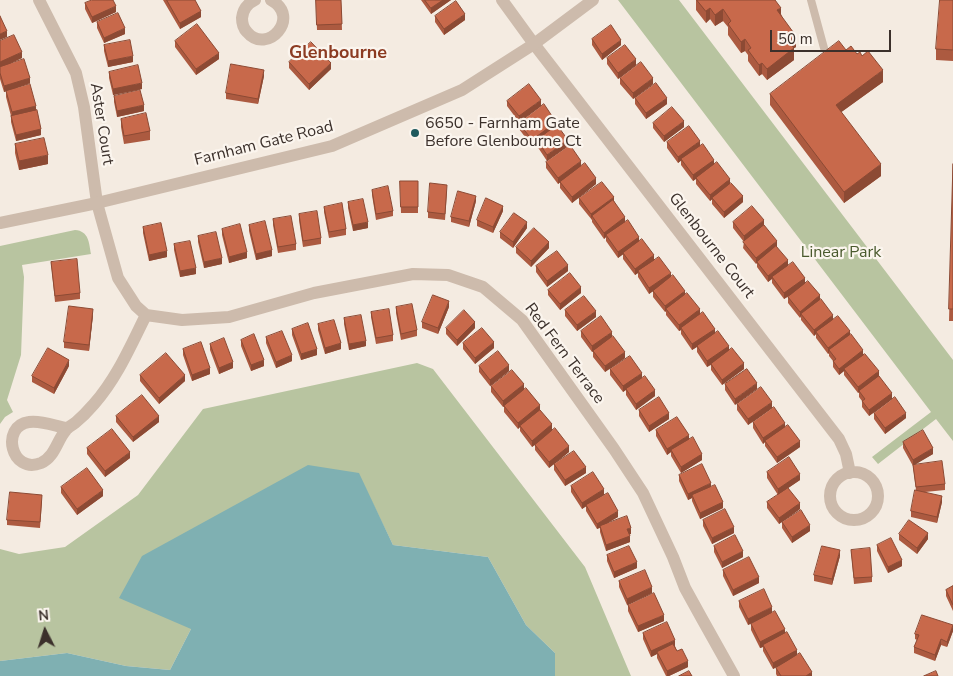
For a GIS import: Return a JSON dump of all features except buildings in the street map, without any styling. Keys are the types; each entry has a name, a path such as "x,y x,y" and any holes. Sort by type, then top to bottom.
{"street":[{"name":"Aster Court","path":"39,0 76,73 84,107 97,203"},
{"path":"255,0 246,6 242,13 242,21 244,29 249,35 264,40 276,34 281,29 283,22 280,8 271,0"},
{"name":"Glenbourne Court","path":"502,0 839,439 846,454 850,472"},
{"name":"Farnham Gate Road","path":"0,223 97,203 332,146 462,90 534,44 593,0"},
{"path":"66,428 75,423 94,404 116,375 146,315 136,306 118,278 97,203"},
{"name":"Red Fern Terrace","path":"146,315 182,320 229,317 314,293 413,274 448,275 483,287 522,320 643,493 673,557 685,588 734,676"}],"lane":[{"path":"811,0 824,48"}],"green space":[{"name":"Linear Park","path":"618,0 679,0 953,360 953,441 936,419 878,464 872,457 931,412"},
{"path":"75,230 86,235 91,254 22,265 24,277 21,355 7,400 13,412 5,417 0,424 0,246"},
{"path":"417,363 433,369 585,567 631,676 555,676 555,653 526,625 488,557 393,545 358,473 191,629 170,670 126,666 67,653 0,661 0,549 19,554 65,547 138,495 203,409"}],"water":[{"path":"308,465 359,473 393,545 488,557 526,625 555,653 555,676 0,676 0,661 67,653 126,666 170,670 191,629 119,598 142,556"}],"place":[{"name":"6650 - Farnham Gate Before Glenbourne Ct","path":"415,133"}],"district":[{"name":"Glenbourne","path":"338,54"}]}
